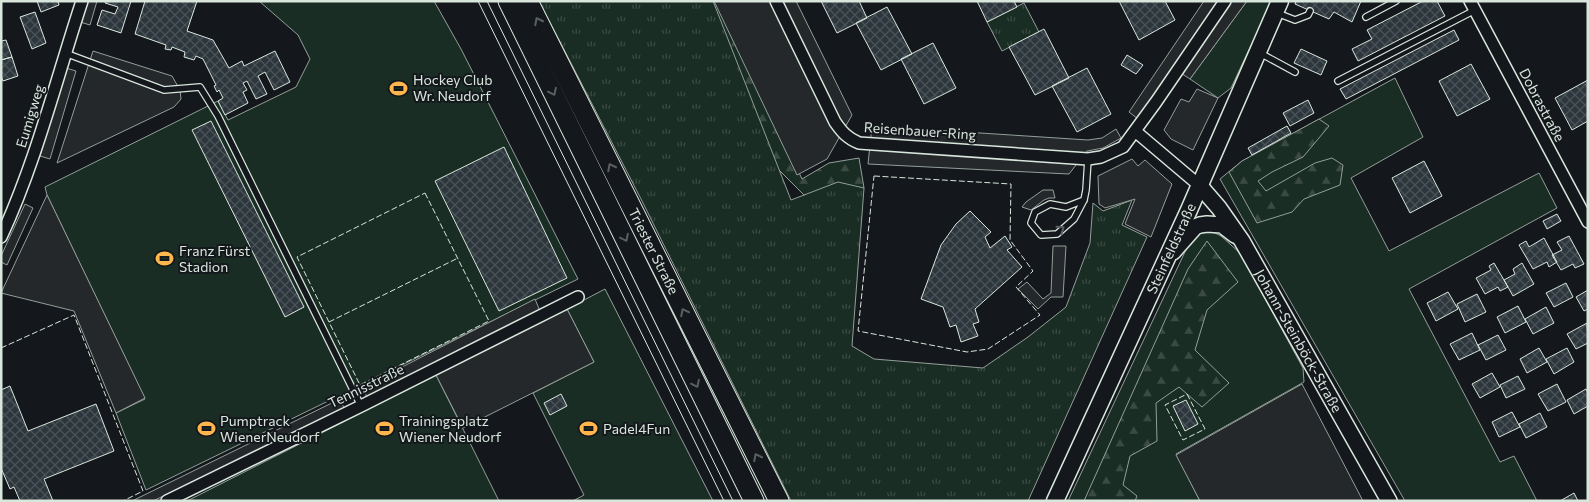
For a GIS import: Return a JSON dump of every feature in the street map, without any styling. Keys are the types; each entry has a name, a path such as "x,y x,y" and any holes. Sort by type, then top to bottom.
{"main road":[{"name":"Triester Straße","path":"508,1 754,501"},
{"name":"Triester Straße","path":"528,1 778,501"},
{"name":"Steinfeldstraße","path":"1056,499 1168,257 1278,7"}],"street":[{"name":"Eumigweg","path":"1,237 31,165 82,1"},
{"name":"Reisenbauer-Ring","path":"776,1 835,122 849,139 859,143 1088,159 1101,157 1122,147 1225,1"},
{"name":"Dobrastraße","path":"1473,5 1588,222"},
{"path":"1135,131 1200,186"},
{"name":"Johann-Steinböck-Straße","path":"1200,186 1219,208 1242,241 1390,501"},
{"path":"1168,257 1195,227 1200,225 1222,225 1242,241"},
{"name":"Tennisstraße","path":"167,501 578,297"}],"lane":[{"path":"1366,17 1396,1"},
{"path":"1338,81 1473,5"},
{"path":"1278,7 1295,20 1308,15 1310,11"},
{"path":"1258,52 1295,72"},
{"path":"65,53 164,90 200,87 218,116 361,406"},
{"path":"1084,200 1066,206 1050,204 1035,212 1031,223 1041,235 1058,234 1074,219 1084,200 1088,159"}],"green space":[{"path":"259,1 434,1 461,49 578,279 146,490 116,413 145,399 47,195 45,187 218,101 228,120 296,87 310,59 298,35"},
{"path":"539,1 713,1 791,200 838,182 864,188 852,346 874,359 983,368 1028,337 1066,307 1090,243 1093,203 1103,211 1132,200 1122,225 1147,237 1028,501 791,501 641,199"},
{"path":"688,1 718,1 802,179 829,163 859,158 864,188 804,195 761,152"},
{"path":"1247,1 1272,1 1231,88 1218,98 1190,79"},
{"path":"1024,3 1039,32 1002,51 987,22"},
{"path":"1395,78 1423,137 1351,178 1389,251 1539,173 1557,208 1409,289 1500,462 1514,456 1537,501 1405,501 1220,179 1242,161"},
{"path":"1319,119 1329,126 1303,157 1258,181 1266,191 1315,163 1332,158 1343,165 1340,185 1304,199 1292,212 1257,223 1229,172 1242,161"},
{"path":"1211,231 1221,236 1240,253 1303,368 1304,382 1176,454 1200,501 1068,501 1191,239 1203,232"},
{"path":"1207,241 1238,282 1207,310 1195,350 1229,383 1202,407 1179,387 1156,403 1157,441 1130,456 1123,485 1137,496 1135,501 1084,501 1188,269"},
{"path":"605,289 713,501 573,501 584,495 533,393 594,362 567,309"},
{"path":"436,375 499,501 187,501"}],"shaded area":[{"path":"87,1 97,1 90,25 80,22"},
{"path":"714,1 796,1 852,115 827,159 797,175"},
{"path":"1204,1 1247,1 1190,79 1173,68 1138,119 1129,112"},
{"path":"93,51 172,76 180,90 181,99 174,107 57,163"},
{"path":"66,68 76,71 50,159 40,156"},
{"path":"1197,89 1218,98 1193,150 1171,139 1164,130 1181,99 1189,102"},
{"path":"872,126 1088,140 1102,138 1116,129 1121,138 1103,148 1087,151 1069,174 868,164"},
{"path":"1132,159 1138,166 1145,160 1172,184 1151,237 1125,224 1135,199 1105,208 1099,204 1098,176"},
{"path":"1043,190 1053,190 1055,198 1044,200 1031,210 1022,207 1026,202"},
{"path":"47,195 145,398 116,413 74,311 1,293"},
{"path":"25,204 33,208 7,265 1,262 1,256"},
{"path":"1053,246 1066,246 1063,297 1051,297 1038,309 1018,289 1027,282 1043,299 1051,293"},
{"path":"535,299 540,311 367,398 363,387"},
{"path":"567,309 594,362 463,428 436,375"},
{"path":"1302,384 1363,501 1200,501 1176,455"},
{"path":"340,399 344,408 153,501 132,501"}],"building":[{"path":"37,1 58,1 59,5 41,12"},
{"path":"106,1 131,1 121,33 97,25 102,10 115,14 118,7 105,3"},
{"path":"145,1 197,1 187,31 213,40 229,68 242,61 244,66 275,51 290,82 274,90 265,72 258,76 267,94 256,99 247,81 243,83 247,90 243,92 248,103 225,115 218,101 223,98 219,90 217,92 214,86 216,85 203,59 196,56 194,60 184,57 185,52 172,47 171,50 165,49 166,45 135,34"},
{"path":"821,1 859,1 867,18 837,33"},
{"path":"977,1 1014,1 1017,7 987,22"},
{"path":"1119,1 1165,1 1175,20 1139,40"},
{"path":"1296,1 1361,1 1352,22 1334,12 1329,19 1295,4"},
{"path":"1423,1 1437,1 1445,16 1358,61 1352,49 1372,39 1367,30"},
{"path":"887,7 912,54 881,70 856,23"},
{"path":"35,12 46,43 32,49 20,17"},
{"path":"1044,29 1069,78 1035,95 1009,47"},
{"path":"1454,30 1459,40 1346,99 1340,89"},
{"path":"6,40 12,57 1,60 1,41"},
{"path":"933,43 956,88 924,104 901,59"},
{"path":"1301,49 1327,61 1321,75 1294,63"},
{"path":"1127,55 1143,65 1136,74 1121,65"},
{"path":"12,57 18,76 3,81 1,76 1,60"},
{"path":"1471,64 1490,99 1457,116 1439,81"},
{"path":"1087,68 1111,114 1077,132 1052,86"},
{"path":"1588,80 1588,121 1572,130 1555,98"},
{"path":"1308,100 1314,113 1290,126 1283,113"},
{"path":"211,121 304,307 285,317 192,130"},
{"path":"1287,126 1291,133 1252,155 1248,148"},
{"path":"504,147 567,278 499,311 435,181"},
{"path":"1424,161 1442,196 1410,213 1392,178"},
{"path":"970,211 991,232 985,237 990,248 1005,236 1012,247 1007,250 1022,267 975,309 979,322 973,324 978,336 961,342 956,325 950,327 943,307 921,299 941,245 956,224"},
{"path":"1557,214 1561,221 1547,229 1543,221"},
{"path":"1569,236 1584,264 1575,268 1573,264 1561,270 1552,255 1562,250 1557,242"},
{"path":"1544,238 1557,262 1549,267 1547,262 1533,269 1519,245 1526,241 1529,247"},
{"path":"1494,263 1508,287 1500,291 1498,287 1485,294 1476,278 1491,270 1489,266"},
{"path":"1522,263 1534,284 1513,296 1504,280 1515,274 1513,269"},
{"path":"1566,283 1573,297 1554,307 1546,293"},
{"path":"1588,290 1588,309 1584,311 1576,297"},
{"path":"1448,292 1458,309 1436,321 1427,303"},
{"path":"1477,294 1486,312 1465,322 1457,304"},
{"path":"1518,306 1526,322 1505,333 1497,317"},
{"path":"1546,307 1554,323 1533,334 1525,319"},
{"path":"1587,323 1588,343 1576,349 1567,334"},
{"path":"1472,333 1480,350 1459,360 1450,344"},
{"path":"1498,335 1506,350 1486,360 1478,345"},
{"path":"1539,348 1547,362 1527,373 1520,359"},
{"path":"1567,348 1574,362 1554,374 1546,359"},
{"path":"1492,373 1500,387 1480,398 1472,384"},
{"path":"1518,376 1525,389 1506,398 1500,385"},
{"path":"1557,384 1566,402 1548,411 1538,394"},
{"path":"10,386 28,431 96,404 114,451 44,479 53,501 20,501 14,487 10,489 1,468 1,390"},
{"path":"1586,389 1588,393 1588,406 1574,414 1567,400"},
{"path":"561,394 567,406 550,415 544,403"},
{"path":"1186,400 1198,424 1185,431 1173,406"},
{"path":"1512,412 1520,427 1499,437 1492,422"},
{"path":"1540,413 1547,427 1526,438 1519,424"},
{"path":"1574,493 1578,501 1560,501"}],"tram line":[{"path":"478,1 724,501"},
{"path":"487,1 733,501"}],"fence":[{"path":"874,176 1011,184 1010,240 1033,271 1016,287 1040,315 988,349 967,352 858,331 874,176"},
{"path":"425,193 489,321 360,385 297,257 425,193"},
{"path":"329,322 458,258"},
{"path":"1,348 74,315 143,491 123,501"},
{"path":"1187,394 1205,429 1183,440 1165,405 1187,394"}],"place":[{"name":"Hockey Club Wr. Neudorf","path":"399,88"},
{"name":"Franz Fürst Stadion","path":"165,259"},
{"name":"Pumptrack WienerNeudorf","path":"206,429"},
{"name":"Trainingsplatz Wiener Neudorf","path":"385,429"},
{"name":"Padel4Fun","path":"589,429"}]}
